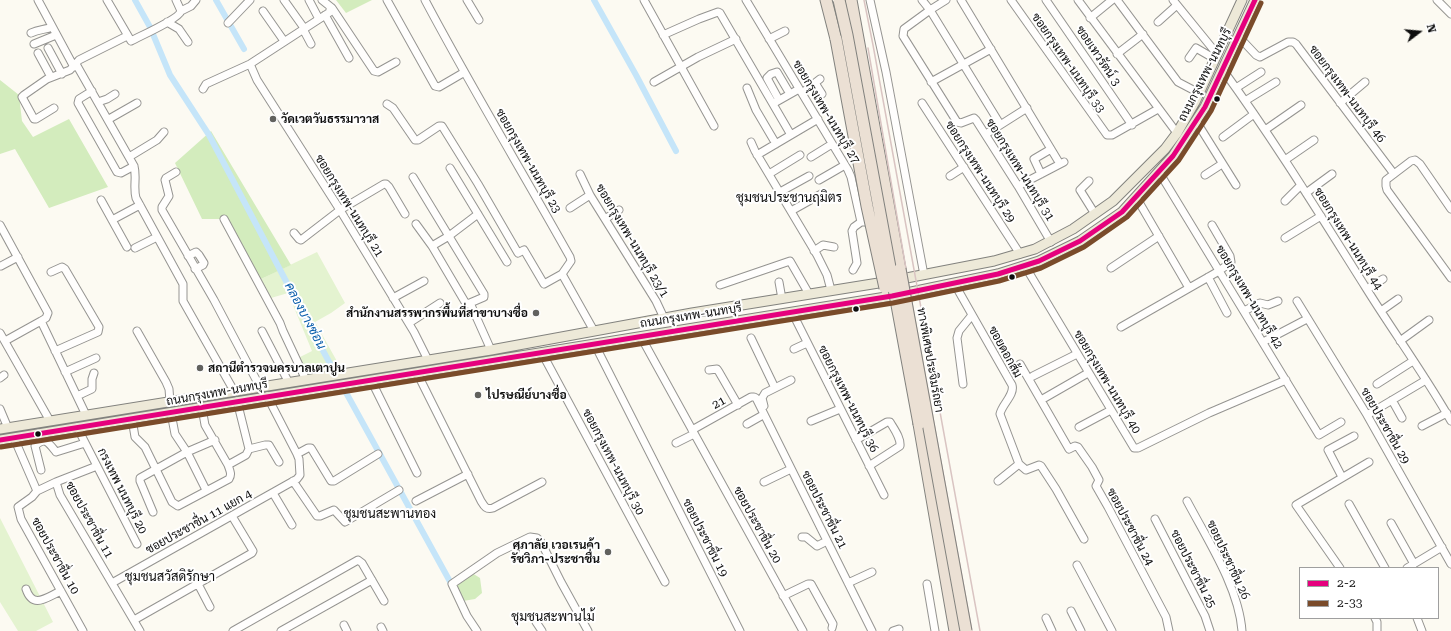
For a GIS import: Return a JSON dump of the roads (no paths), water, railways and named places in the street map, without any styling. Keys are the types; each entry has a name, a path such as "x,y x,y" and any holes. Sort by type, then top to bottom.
{"highway":[{"path":"826,0 836,39 867,206 900,365 918,424"},
{"name":"ทางพิเศษประจิมรัถยา","path":"840,0 848,35 955,631"},
{"name":"ทางพิเศษประจิมรัถยา","path":"850,0 860,43 966,631"}],"main road":[{"path":"843,0 883,222 892,296"},
{"name":"ถนนกรุงเทพ-นนทบุรี","path":"4,429 492,350 664,318 891,281 994,261 1035,249 1051,242 1113,202 1165,149 1177,133 1201,89 1242,0"},
{"name":"ถนนกรุงเทพ-นนทบุรี","path":"0,440 892,296 998,274 1025,266 1039,261 1080,241 1122,212 1173,156 1196,121 1213,90 1255,0"},
{"path":"1201,89 1209,85 1213,90"},
{"path":"1096,213 1097,218 1105,224"},
{"path":"746,304 748,319"},
{"path":"538,341 542,353"},
{"path":"234,391 237,401"},
{"path":"50,421 52,431"}],"street":[{"path":"38,0 56,35 92,91 134,166 136,174 134,190 140,205 183,284 183,302 234,391"},
{"path":"107,0 129,38"},
{"path":"176,0 181,10"},
{"path":"54,108 34,119 22,97 51,77 62,74 75,66 79,60 129,38 151,31 180,14 181,10 191,6 196,0"},
{"path":"228,22 250,0"},
{"path":"284,0 311,44"},
{"path":"309,0 350,58"},
{"path":"322,0 332,8 374,71 378,72 396,62"},
{"path":"387,0 434,86 439,86 464,73"},
{"name":"ซอยกรุงเทพ-นนทบุรี 23","path":"425,0 464,73 503,138 570,257 571,261 562,274"},
{"path":"467,0 479,20"},
{"path":"644,0 714,126"},
{"name":"ซอยกรุงเทพ-นนทบุรี 27","path":"746,0 845,165 851,177 861,222"},
{"path":"870,0 886,72 924,275"},
{"path":"922,0 930,10 1000,124"},
{"name":"ซอยกรุงเทพ-นนทบุรี 31","path":"946,0 904,29 903,36 957,122 961,123 974,118 986,134 1051,242"},
{"path":"961,0 1051,149 1062,163 1018,186"},
{"name":"ซอยกรุงเทพ-นนทบุรี 33","path":"1011,0 1105,134 1109,136 1132,125"},
{"name":"ซอยเทวรัตน์ 3","path":"1046,0 1132,125"},
{"path":"1078,0 1177,133"},
{"path":"1090,18 1112,0"},
{"path":"1117,0 1178,82 1201,89"},
{"path":"1438,0 1451,14"},
{"path":"1158,22 1175,2 1216,56"},
{"path":"203,89 206,84 250,64 330,12 330,9 332,8"},
{"path":"263,11 284,41"},
{"path":"663,35 719,12 777,102"},
{"path":"167,22 179,29 188,42"},
{"path":"31,33 52,27"},
{"path":"769,39 785,31"},
{"path":"1117,54 1143,34"},
{"path":"34,44 56,35"},
{"name":"ซอยกรุงเทพ-นนทบุรี 46","path":"1238,37 1256,55 1260,57 1288,42 1293,42 1296,44 1394,174"},
{"path":"654,82 736,39"},
{"path":"1189,58 1195,46 1216,56"},
{"path":"48,48 62,74"},
{"path":"931,82 991,49"},
{"path":"38,53 51,77"},
{"name":"ซอยกรุงเทพ-นนทบุรี 21","path":"250,64 257,80 340,210 408,323 428,360"},
{"name":"ซอยกรุงเทพ-นนทบุรี 44","path":"1223,70 1285,160 1451,421"},
{"path":"790,94 777,72 771,74 767,78 791,135"},
{"path":"1236,88 1261,72"},
{"path":"777,102 818,81 822,94"},
{"path":"1245,101 1276,82"},
{"path":"1340,103 1365,82"},
{"path":"747,88 756,110 776,144"},
{"path":"92,91 79,99 78,103 117,172 121,173 134,166"},
{"path":"98,102 107,99 114,94"},
{"path":"108,119 137,103"},
{"name":"ซอยกรุงเทพ-นนทบุรี 29","path":"922,103 1020,254"},
{"path":"387,104 393,108 415,140 418,140 439,126 442,126 518,253 524,250 544,284 562,274 594,331"},
{"path":"1265,130 1301,105"},
{"path":"986,134 1027,108"},
{"path":"1132,125 1158,109"},
{"path":"1223,137 1254,114"},
{"path":"757,155 818,119"},
{"path":"1196,121 1236,185"},
{"path":"129,157 154,142 164,132"},
{"path":"1285,160 1314,140"},
{"path":"751,142 757,155 814,250 827,275 831,290"},
{"path":"811,157 832,144"},
{"path":"1041,174 1034,159 1051,149"},
{"path":"769,174 800,155"},
{"path":"1451,209 1420,164 1415,160 1411,161 1386,180 1387,190 1451,278"},
{"path":"1205,175 1222,164"},
{"path":"819,180 845,165"},
{"path":"950,176 964,167"},
{"path":"450,168 507,262"},
{"path":"176,172 166,178 169,196 162,207 162,210 260,387"},
{"name":"ซอยกรุงเทพ-นนทบุรี 42","path":"1159,172 1319,435 1341,422"},
{"name":"ซอยกรุงเทพ-นนทบุรี 23/1","path":"580,174 590,195 656,301 664,318"},
{"path":"1306,193 1332,174"},
{"path":"780,192 809,176"},
{"path":"413,177 484,294 484,297 470,303 465,302 432,246 416,224"},
{"path":"1089,181 1080,190 1096,213"},
{"path":"294,233 299,240 301,240 340,210 386,184 405,214"},
{"path":"1285,201 1301,185"},
{"path":"791,211 823,193"},
{"path":"570,208 590,195"},
{"path":"1136,197 1189,288"},
{"path":"100,200 126,248"},
{"path":"112,220 140,205"},
{"path":"605,219 619,210"},
{"path":"432,246 449,236 478,214"},
{"path":"1284,238 1321,216"},
{"path":"224,219 280,323 306,380"},
{"path":"853,270 857,263 852,231 854,227 861,222 883,222"},
{"path":"0,224 48,313 46,318 5,341"},
{"path":"1121,327 1230,264 1231,260 1212,225"},
{"path":"135,248 157,236"},
{"path":"1111,268 1159,236"},
{"path":"814,250 823,245 834,247"},
{"path":"188,256 197,252 202,259 204,263 203,265 195,269"},
{"path":"1,266 18,257"},
{"path":"720,284 790,261 809,294"},
{"name":"ซอยกรุงเทพ-นนทบุรี 40","path":"1025,266 1132,447 1135,448 1209,413 1286,380"},
{"path":"51,272 62,267 65,268 99,327 98,332 55,351"},
{"path":"1208,277 1227,313"},
{"path":"1367,289 1383,280"},
{"path":"393,298 424,281"},
{"path":"779,282 782,298"},
{"name":"ซอยดอกส้ม","path":"954,283 1012,385 1012,393 1003,406 1000,414 1019,464"},
{"path":"892,296 898,342 920,452 951,631"},
{"path":"1381,311 1398,299"},
{"name":"ซอยประชาชื่น 29","path":"1297,301 1367,415 1451,564"},
{"path":"1244,311 1260,303 1268,305 1278,302"},
{"path":"408,323 440,303"},
{"path":"470,303 492,350"},
{"name":"ซอยกรุงเทพ-นนทบุรี 36","path":"792,312 884,495"},
{"path":"963,384 957,338 959,331 972,315"},
{"path":"1263,342 1307,319"},
{"path":"1400,341 1429,320"},
{"path":"41,321 86,415"},
{"path":"137,331 166,382 169,389 170,402"},
{"path":"262,332 289,383"},
{"path":"0,333 50,421"},
{"name":"ซอยประชาชื่น 20","path":"640,337 803,631"},
{"path":"751,338 775,388"},
{"path":"794,349 807,343"},
{"name":"ซอยประชาชื่น 19","path":"595,345 740,631"},
{"name":"ซอยกรุงเทพ-นนทบุรี 30","path":"542,353 665,582"},
{"path":"1033,376 1077,354"},
{"path":"65,372 96,358"},
{"path":"1377,384 1413,361"},
{"name":"ซอยประชาชื่น 24","path":"1020,364 1069,449 1074,446 1078,447 1092,467 1099,480 1096,486 1166,617 1169,631"},
{"path":"709,370 717,369 738,405"},
{"path":"77,396 92,388 94,373"},
{"path":"417,373 485,507 489,509 496,507 542,482"},
{"path":"1040,400 1088,373"},
{"path":"371,380 417,473"},
{"path":"747,424 765,411 763,397 765,393 790,380"},
{"path":"1367,415 1426,380"},
{"path":"267,396 299,459 300,476 295,480 317,516 334,510 345,522 399,490"},
{"name":"21","path":"676,443 751,397 754,396 756,398"},
{"name":"ซอยประชาชื่น 21","path":"756,398 765,411 791,469 872,631"},
{"path":"1392,400 1402,418"},
{"path":"229,468 246,455 249,449 237,401"},
{"path":"0,408 4,429"},
{"path":"132,419 135,437 145,447 174,504 178,506 229,479 229,468 215,440 205,425 202,408"},
{"path":"811,421 840,409"},
{"path":"1079,427 1111,410"},
{"path":"170,413 175,434 187,452 206,490"},
{"path":"1422,426 1446,413"},
{"path":"856,440 887,422 890,422 898,438 900,446 869,466"},
{"name":"กรงเทพ นนทบุรี 20","path":"77,427 137,544"},
{"path":"1342,477 1328,450 1354,436"},
{"path":"14,438 37,491"},
{"path":"153,512 140,482 140,478 187,452 215,440"},
{"path":"41,470 35,446 38,443 46,441 50,442 56,452 85,443"},
{"path":"249,449 269,445 279,462"},
{"path":"297,454 311,448 331,481 334,481 378,454"},
{"path":"1339,567 1296,505 1369,462"},
{"path":"998,481 1019,464 1026,470 1039,465 1041,466 1056,489 1084,539"},
{"name":"ซอยประชาชื่น 10","path":"83,631 22,519 18,507 32,498 37,491 97,466"},
{"path":"764,482 791,469"},
{"path":"416,501 468,474"},
{"name":"ซอยประชาชื่น 11 แยก 4","path":"112,584 295,480"},
{"name":"ซอยประชาชื่น 11","path":"56,482 60,495 140,631"},
{"path":"273,493 292,525"},
{"name":"ซอยประชาชื่น 26","path":"1187,501 1212,547 1235,595 1242,631"},
{"path":"1349,504 1384,567"},
{"path":"134,620 252,553 253,551 232,516"},
{"name":"ซอยประชาชื่น 25","path":"1155,519 1205,616 1210,631"},
{"path":"1391,523 1414,564"},
{"path":"477,631 467,616 452,584 497,553 530,537 537,538 541,542 588,631"},
{"path":"802,537 806,537 817,546 827,541"},
{"path":"1409,567 1442,547"},
{"path":"233,631 358,560 360,560 384,601"},
{"path":"1077,565 1112,631"},
{"path":"848,583 872,572"},
{"path":"281,631 372,580"},
{"path":"198,584 210,607"},
{"path":"783,596 811,584 833,624 832,628"},
{"path":"928,584 935,631"},
{"path":"26,589 29,596 34,601 39,601 61,591"},
{"path":"1071,611 1081,631"},
{"path":"1046,618 1052,631"},
{"path":"1375,619 1377,622 1377,631"},
{"path":"1417,619 1422,631"},
{"path":"536,622 542,631"}],"waterway":[{"name":"คลองบางซ่อน","path":"135,0 150,27 170,75 209,135 316,338 453,587"},
{"path":"216,0 244,49"},
{"path":"594,0 676,151"}],"railway":[{"path":"864,0 980,631"},
{"path":"868,48 910,292 972,631"}],"place":[{"name":"วัดเวตวันธรรมาวาส","path":"273,119"},
{"name":"สำนักงานสรรพากรพื้นที่สาขาบางซื่อ","path":"536,313"},
{"name":"สถานีตำรวจนครบาลเตาปูน","path":"200,368"},
{"name":"ไปรษณีย์บางซื่อ","path":"478,395"},
{"name":"ศุภาลัย เวอเรนด้า รัชวิภา-ประชาชื่น","path":"608,552"}],"district":[{"name":"ชุมชนประชานฤมิตร","path":"789,198"},
{"name":"ชุมชนสะพานทอง","path":"390,514"},
{"name":"ชุมชนสวัสดิรักษา","path":"170,577"},
{"name":"ชุมชนสะพานไม้","path":"553,617"}]}
